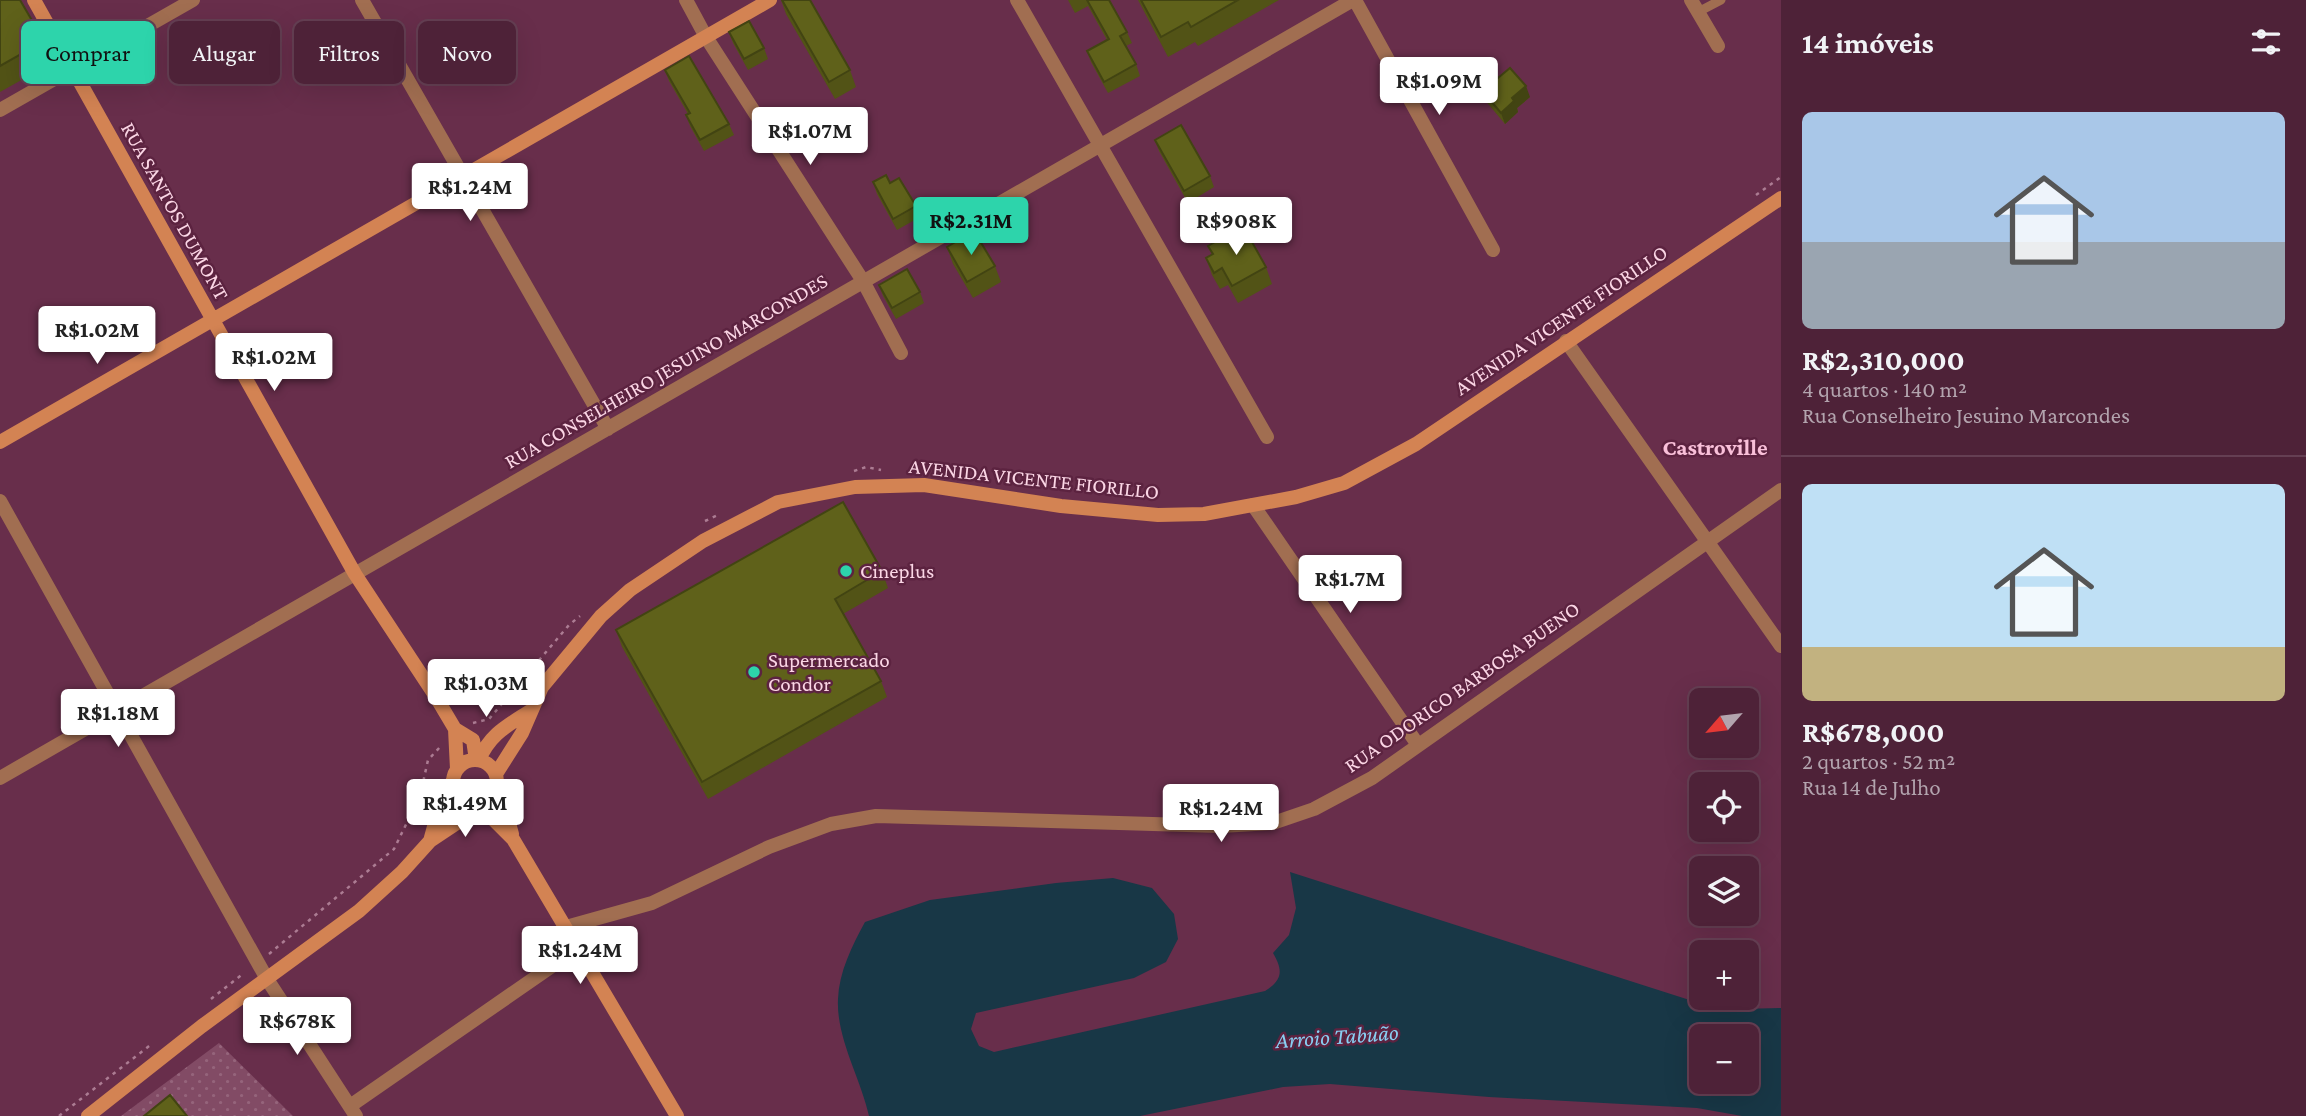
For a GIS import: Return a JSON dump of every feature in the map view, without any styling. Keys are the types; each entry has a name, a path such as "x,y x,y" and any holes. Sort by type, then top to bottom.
{"main road":[{"name":"RUA SANTOS DUMONT","path":"34,0 46,21"},
{"path":"0,442 770,0"},
{"name":"RUA SANTOS DUMONT","path":"80,84 355,574 455,729 473,740 477,760"},
{"name":"AVENIDA VICENTE FIORILLO","path":"497,779 542,687 575,644 601,616 630,590 703,541 778,502 855,487 923,485 1061,506 1158,515 1203,514 1296,497 1344,483 1416,444 1781,198"},
{"path":"477,760 486,744 500,730 530,711"},
{"path":"455,729 454,787 461,800 478,804 513,839 677,1116"},
{"path":"430,842 438,812 455,775 469,761 477,760 488,764 497,779 513,839"},
{"path":"88,1116 202,1026 359,911 430,842 478,804 493,796 497,779"}],"street":[{"path":"155,22 193,0"},
{"path":"362,0 608,429"},
{"path":"686,0 706,37 863,281 901,353"},
{"path":"1017,0 1267,437"},
{"path":"1354,0 1493,250"},
{"name":"RUA CONSELHEIRO JESUINO MARCONDES","path":"0,778 1354,0"},
{"path":"1694,6 1718,46"},
{"path":"0,110 46,84"},
{"path":"1566,341 1781,646"},
{"name":"RUA ODORICO BARBOSA BUENO","path":"565,927 652,903 769,846 831,824 876,816 1222,826 1273,822 1314,809 1372,778 1781,490"},
{"path":"0,501 267,979 353,1111 578,948"},
{"path":"1253,505 1418,745"}],"lane":[{"path":"1694,6 1721,0"}],"path":[{"path":"1748,200 1781,177"},
{"path":"853,471 866,467 880,469"},
{"path":"701,524 724,512"},
{"path":"202,1005 394,849 420,796 428,760 455,729 489,719 579,616"},
{"path":"58,1116 158,1039"}],"shaded area":[{"path":"219,1043 293,1116 121,1116"}],"water":[{"name":"Arroio Tabuão","path":"1290,872 1689,1000 1689,1010 1781,1008 1781,1116 1742,1116 1697,1108 1489,1097 1330,1084 1283,1087 1140,1116 869,1116 838,1014 839,989 844,969 865,922 930,900 1113,878 1152,888 1174,914 1178,939 1166,962 1134,978 976,1013 971,1029 979,1046 994,1052 1265,991 1275,983 1280,974 1273,953 1289,935 1296,908"}],"building":[{"path":"0,0 20,0 32,21 21,21 21,54 0,66"},
{"path":"782,0 810,0 850,70 829,82"},
{"path":"1087,0 1109,0 1127,32 1120,36 1136,64 1104,82 1087,51 1109,39"},
{"path":"1141,0 1238,0 1191,27 1188,22 1161,37"},
{"path":"749,21 764,48 744,59 729,32"},
{"path":"689,56 729,124 700,140 686,115 690,113 665,70"},
{"path":"1510,68 1526,86 1512,98 1514,101 1501,113 1480,88 1495,75 1498,78"},
{"path":"1181,125 1210,176 1184,191 1155,140"},
{"path":"886,175 890,183 899,178 916,206 893,219 873,182"},
{"path":"1243,226 1266,267 1232,286 1222,268 1214,273 1206,258 1213,254 1208,246"},
{"path":"974,231 995,266 967,282 947,247"},
{"path":"907,269 920,292 892,308 879,285"},
{"name":"Supermercado Condor","path":"843,502 882,571 835,599 881,681 702,782 616,630"},
{"path":"170,1095 187,1116 144,1116"}],"place":[{"name":"Cineplus","path":"846,571"},
{"name":"Supermercado Condor","path":"754,672"}],"district":[{"name":"Castroville","path":"1715,447"}]}
